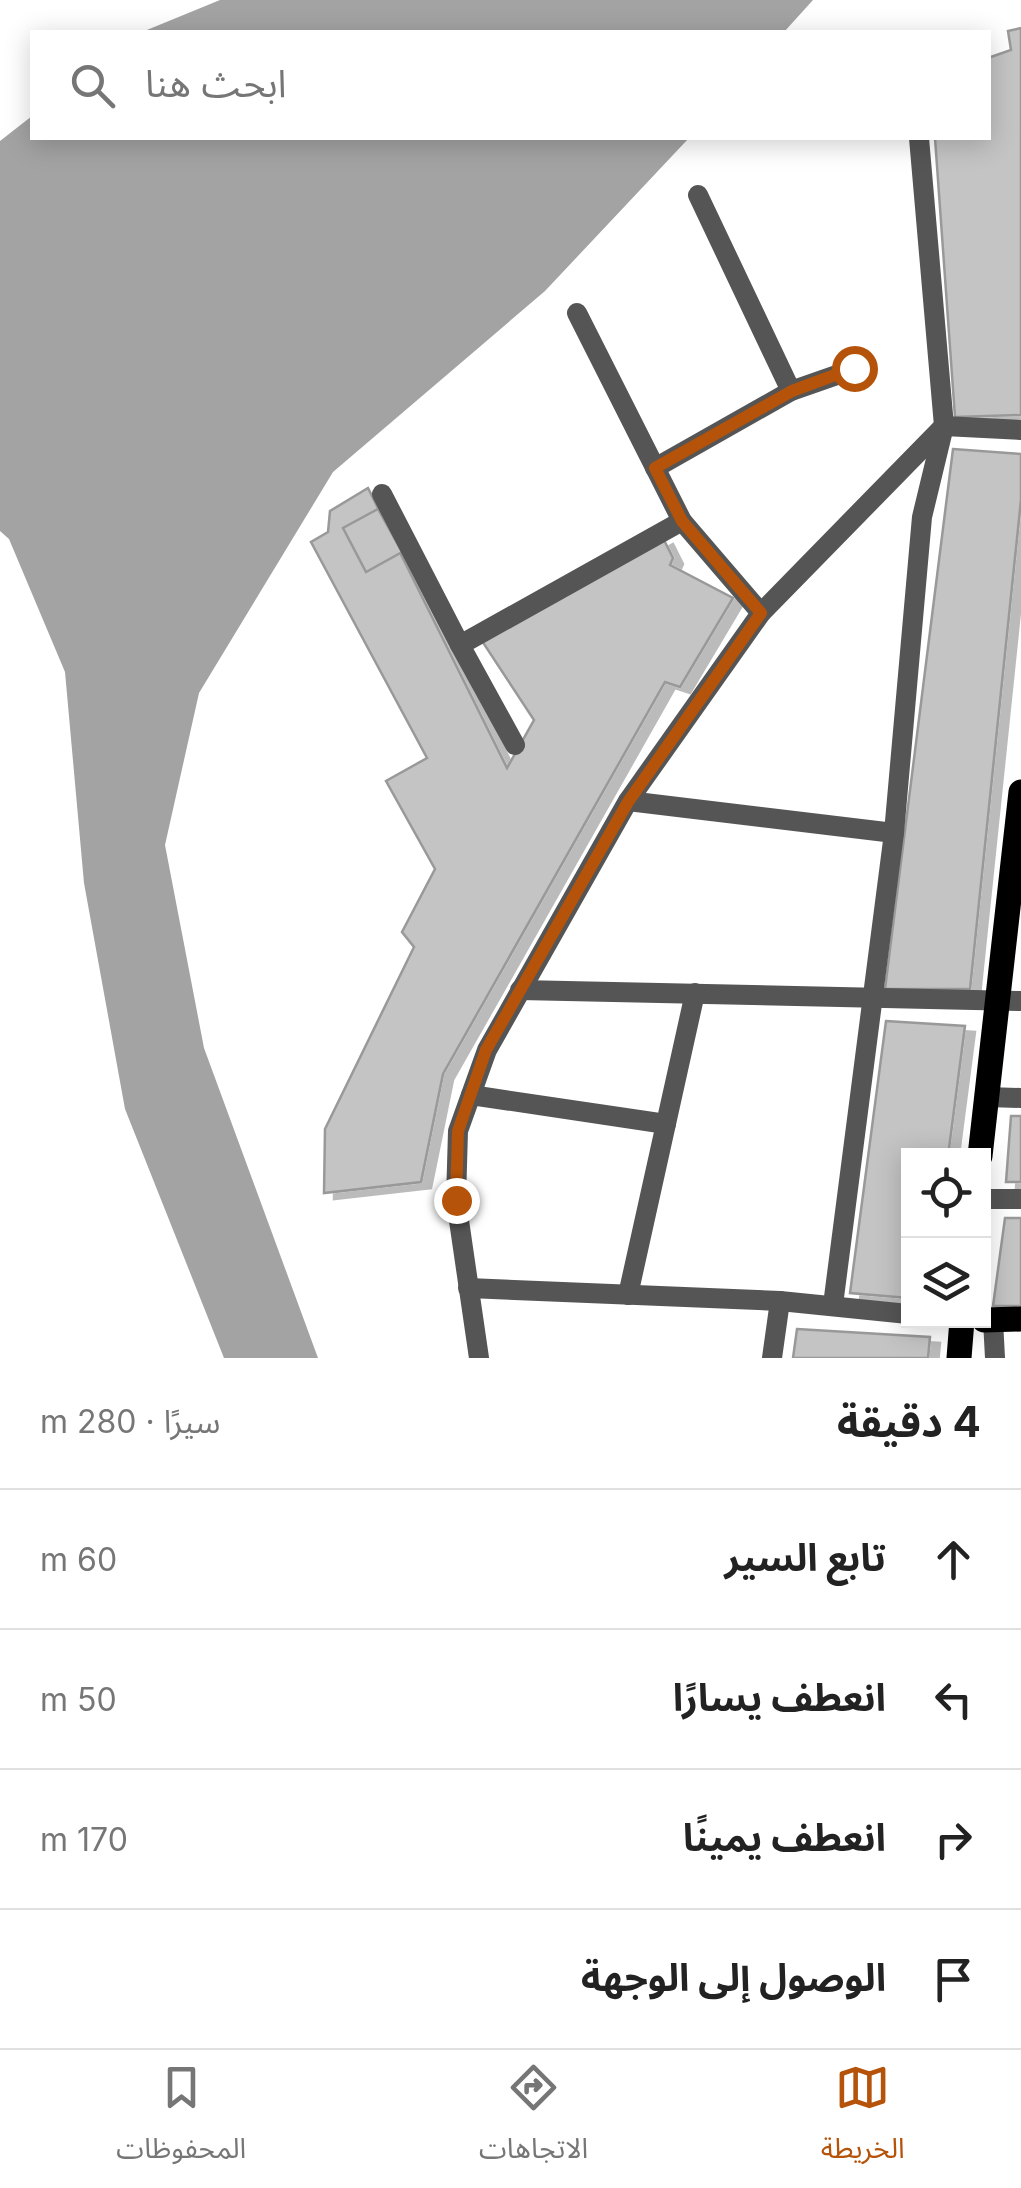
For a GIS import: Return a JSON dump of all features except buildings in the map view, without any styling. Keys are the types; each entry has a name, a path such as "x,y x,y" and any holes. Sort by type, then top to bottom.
{"main road":[{"path":"981,1148 987,1098 1008,1000 1021,792"},
{"path":"991,1320 1021,1319"},
{"path":"959,1358 961,1328"}],"street":[{"path":"833,1305 894,833 922,517 944,426 919,140"},
{"path":"698,195 792,391"},
{"path":"577,313 682,521 761,613"},
{"path":"655,468 792,391 854,368"},
{"path":"479,1358 456,1200 458,1131 486,1050 628,802 761,613 944,426 1021,430"},
{"path":"382,494 515,745"},
{"path":"460,645 682,521"},
{"path":"628,802 894,833"},
{"path":"520,990 1008,1000"},
{"path":"628,1295 695,993"},
{"path":"471,1095 666,1124"},
{"path":"987,1098 1021,1098"},
{"path":"991,1199 1021,1199"},
{"path":"468,1288 833,1305 901,1313"},
{"path":"772,1358 780,1302"},
{"path":"989,1328 995,1358"}],"shaded area":[{"path":"220,0 813,0 786,30 147,30"},
{"path":"30,118 30,140 687,140 545,291 333,472 199,693 165,845 204,1048 318,1358 224,1358 125,1109 84,883 65,672 9,539 0,531 0,141"}],"route":[{"path":"456,1200 458,1131 486,1050 628,802 761,613 682,521 655,468 792,391 854,368"}]}
